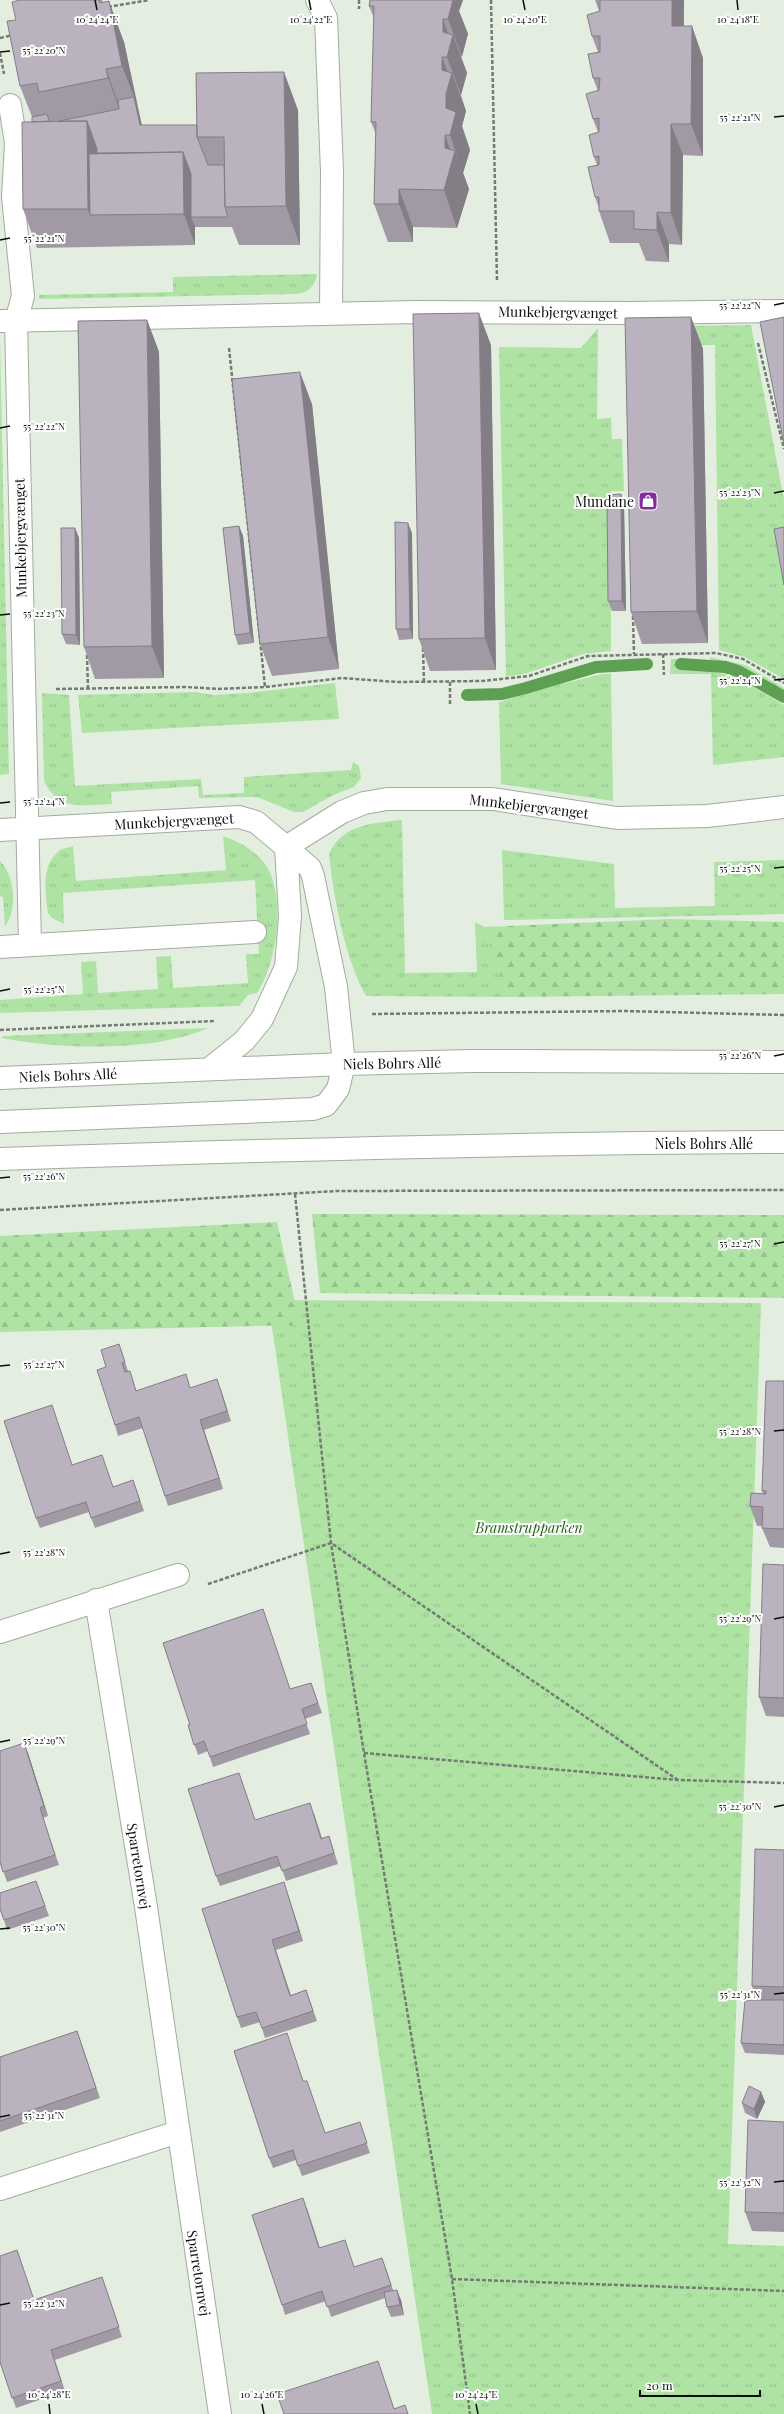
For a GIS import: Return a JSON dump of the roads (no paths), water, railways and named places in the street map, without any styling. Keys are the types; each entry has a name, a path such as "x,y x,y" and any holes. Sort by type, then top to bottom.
{"street":[{"path":"317,0 326,18 332,172 331,314"},
{"path":"8,321 23,296 13,197 16,143 10,105"},
{"name":"Munkebjergvænget","path":"30,945 24,690 8,321 497,311 629,313 784,311"},
{"name":"Munkebjergvænget","path":"286,848 342,812 364,803 387,799 493,799 617,818 707,816 784,807"},
{"name":"Munkebjergvænget","path":"0,830 239,817 256,822 310,868 313,876 336,987 344,1064 338,1089 326,1105 313,1109 0,1122"},
{"path":"208,1069 244,1041 262,1019 287,964 290,916 286,848"},
{"path":"0,947 255,932"},
{"name":"Niels Bohrs Allé","path":"0,1078 344,1064 472,1061 784,1062"},
{"name":"Niels Bohrs Allé","path":"0,1159 310,1148 571,1143 784,1142"},
{"path":"0,1632 96,1600 178,1576"},
{"name":"Sparretornvej","path":"96,1600 146,1907 220,2414"},
{"path":"0,2189 178,2132"}],"waterway":[{"path":"467,695 502,694 596,667 647,664"},
{"path":"681,664 725,667 738,671 784,697"}],"place":[{"name":"Mundane","path":"648,501"}],"park label":[{"name":"Bramstrupparken","path":"529,1527"}]}
